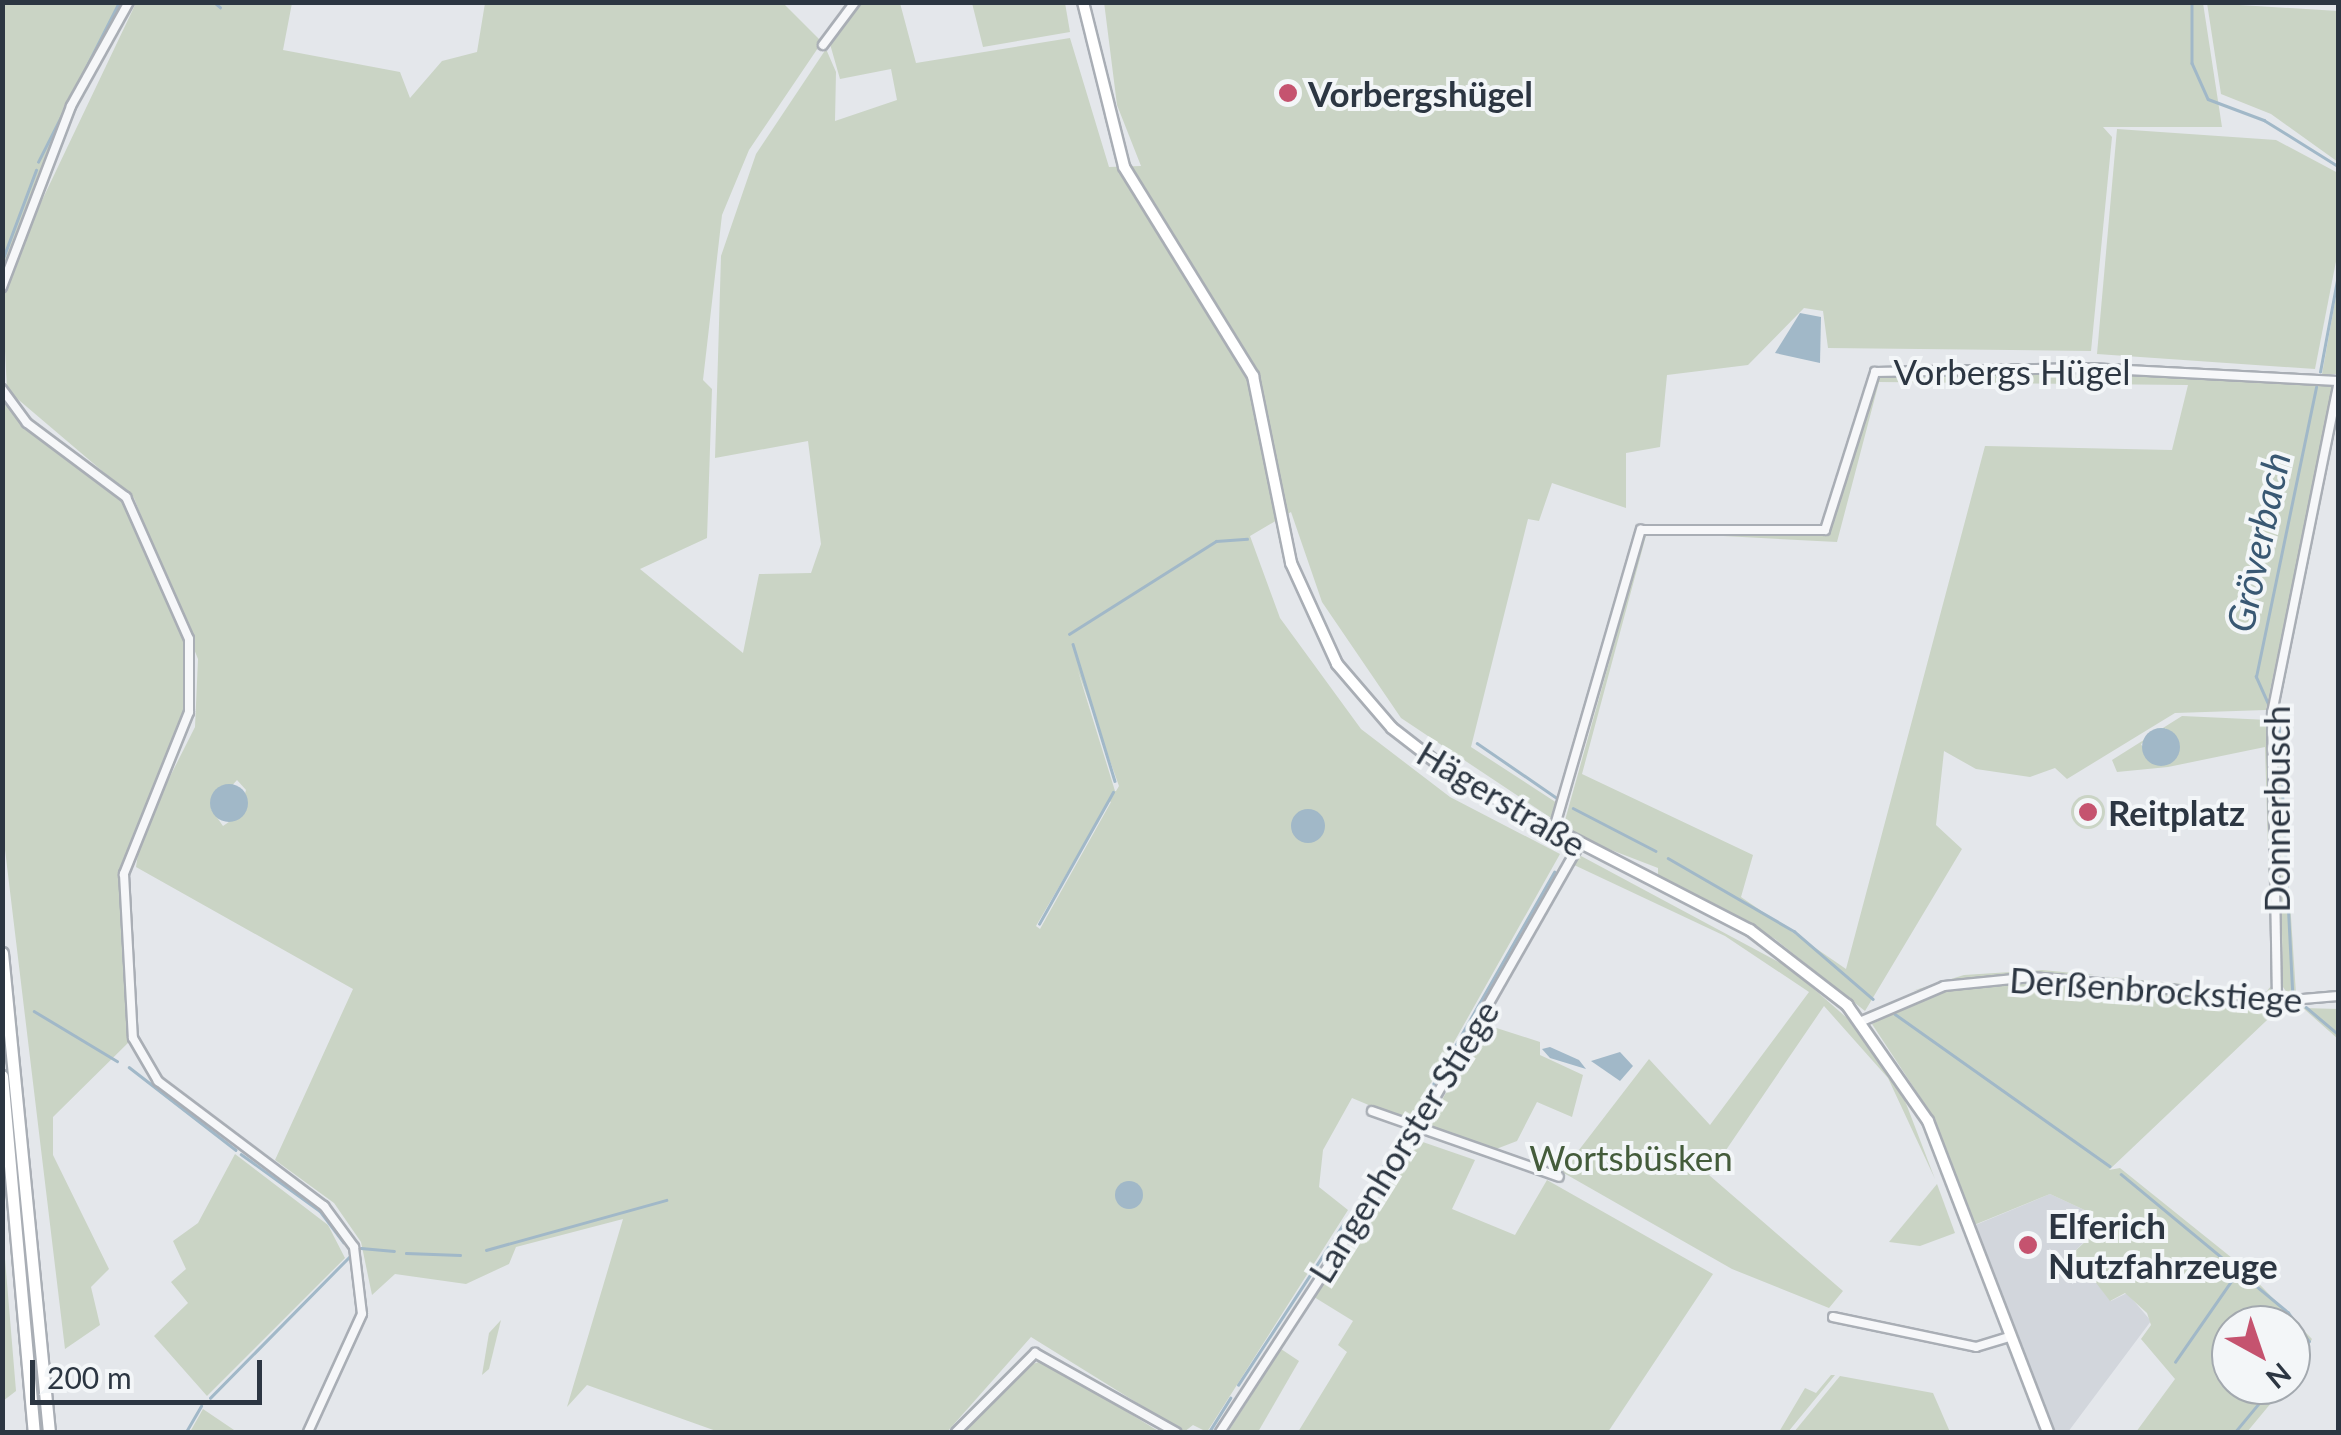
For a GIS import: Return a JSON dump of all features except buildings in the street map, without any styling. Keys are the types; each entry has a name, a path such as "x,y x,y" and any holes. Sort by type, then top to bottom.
{"highway":[{"path":"2,953 49,1432"},
{"path":"2,1076 34,1432"}],"main road":[{"name":"Hägerstraße","path":"1084,2 1124,167 1253,376 1291,563 1323,641 1402,738 1553,832 1764,938 1862,1022 1928,1122 2045,1431"}],"street":[{"path":"2,287 71,106 128,2"},
{"path":"823,44 855,2"},
{"name":"Vorbergs Hügel","path":"1553,832 1640,530 1825,530 1878,371 2089,368 2338,383"},
{"name":"Donnerbusch","path":"2277,999 2272,713 2338,383"},
{"path":"2,389 20,416 126,497 189,640 189,712 124,874 133,1038 158,1081 324,1206 354,1246 362,1314 308,1432"},
{"name":"Langenhorster Stiege","path":"1220,1432 1416,1131 1579,845"},
{"name":"Derßenbrockstiege","path":"1862,1022 1944,986 2017,978 2277,999 2338,996"},
{"path":"1372,1111 1416,1131 1559,1177"},
{"path":"1834,1318 1976,1347 2008,1337"},
{"path":"956,1432 1015,1365 1038,1353 1176,1432"}],"shaded area":[{"path":"2050,1194 2091,1213 2088,1238 2073,1253 2111,1301 2127,1293 2151,1321 2068,1432 2054,1432 1973,1226"}],"green space":[{"path":"1104,2 2203,3 2222,127 2103,127 2112,137 2091,351 1828,348 1823,311 1804,308 1748,365 1667,375 1660,447 1626,453 1626,508 1552,483 1539,521 1528,519 1471,747 1557,803 1554,820 1401,718 1322,602 1291,512 1250,536 1280,618 1361,729 1450,797 1560,854 1409,1122 1352,1098 1323,1150 1319,1187 1348,1210 1207,1432 1193,1425 1184,1432 1031,1337 947,1432 719,1432 587,1385 567,1407 623,1219 516,1247 509,1264 466,1284 395,1274 372,1295 361,1242 334,1203 275,1160 353,989 136,867 141,834 195,727 198,659 134,498 7,390 2,293 15,257 136,3 292,3 283,50 400,72 410,98 442,61 477,52 485,3 783,3 822,42 749,150 722,215 703,380 712,389 707,538 640,569 743,653 759,574 811,573 821,544 808,441 715,458 721,256 756,154 826,49 836,72 835,121 897,100 891,69 840,79 830,44 860,3 900,3 916,63 1070,38 1109,167 1141,166 1117,105","holes":["1078,671 1119,786 1116,791 1115,791","237,780 246,790 239,815 223,826 211,809","1109,801 1111,802 1040,929 1036,926"]},
{"path":"2,3 125,3 59,128 2,287"},
{"path":"972,3 1065,3 1070,32 983,47"},
{"path":"2207,3 2338,11 2338,162 2271,114 2221,94"},
{"path":"2117,129 2276,140 2338,173 2338,251 2315,369 2097,354"},
{"path":"2338,285 2338,363 2336,374 2322,374"},
{"path":"2089,370 2334,385 2266,710 2175,713 2067,779 2055,768 2030,777 1976,769 1944,751 1936,825 1962,849 1865,1011 1775,939 1658,877 1658,868 1562,831 1646,530 1826,533 1878,374","holes":["1879,382 2188,385 2172,450 1985,446 1846,969 1741,897 1753,855 1582,774 1647,532 1837,542"]},
{"path":"2,389 35,429 106,476 134,508 184,623 193,673 189,712 127,860 133,1038 53,1117 53,1155 109,1269 91,1287 100,1325 65,1349 3,833"},
{"path":"2182,716 2269,720 2274,991 2268,996 2100,976 2266,992 2272,985 2265,747 2168,767 2117,772 2112,760","holes":["2166,728 2170,762 2150,761 2141,744"]},
{"path":"2278,718 2296,994 2290,997 2283,987"},
{"name":"Reitplatz","path":"2088,795 2100,800 2105,812 2100,824 2088,829 2076,824 2071,812 2076,800"},
{"name":"Wortsbüsken","path":"1581,856 1790,968 1847,1018 1902,1093 1935,1179 1888,1078 1824,1006 1709,1175 1843,1291 1829,1308 1732,1269 1562,1172 1649,1059 1710,1125 1809,992 1725,936 1572,864"},
{"path":"2042,970 2094,975 1965,979 1912,991 1964,975"},
{"path":"2024,979 2285,1003 2109,1170 2120,1168 2242,1266 2279,1305 2211,1305 2211,1405 2269,1405 2247,1432 2136,1432 2175,1379 2141,1339 2151,1325 2147,1313 2125,1293 2110,1301 2073,1253 2088,1239 2091,1213 2050,1194 1974,1225 1924,1103 1872,1024 1938,990"},
{"path":"2303,1008 2338,1009 2338,1039"},
{"path":"1484,1024 1540,1042 1540,1055 1583,1075 1572,1117 1537,1102 1517,1141 1491,1151 1427,1127"},
{"path":"1417,1140 1475,1160 1452,1209 1515,1235 1547,1180 1713,1274 1608,1432 1298,1432 1347,1352 1338,1345 1353,1321 1314,1297"},
{"path":"235,1154 328,1225 345,1258 207,1396 154,1336 188,1303 171,1282 186,1269 173,1241 198,1223"},
{"path":"1937,1184 1955,1233 1920,1246 1889,1242"},
{"path":"3,1235 16,1391 2,1401"},
{"path":"501,1320 489,1369 482,1375 489,1333"},
{"path":"1281,1349 1299,1361 1258,1432 1228,1432"},
{"path":"1042,1361 1160,1432 965,1432 1020,1368"},
{"path":"1835,1375 1788,1432 1779,1432 1805,1388 1816,1393"},
{"path":"1840,1376 1933,1393 1950,1432 1794,1432"},
{"path":"203,1409 237,1432 190,1432"}],"water":[{"path":"1800,313 1821,317 1820,363 1775,353"},
{"path":"2161,728 2174,734 2180,747 2174,760 2161,766 2148,760 2142,747 2148,734"},
{"path":"229,784 242,790 248,803 242,816 229,822 216,816 210,803 216,790"},
{"path":"1308,809 1320,814 1325,826 1320,838 1308,843 1296,838 1291,826 1296,814"},
{"path":"1550,1047 1579,1060 1586,1069 1550,1058 1542,1049"},
{"path":"1620,1052 1633,1066 1620,1081 1591,1061"},
{"path":"1129,1181 1139,1185 1143,1195 1139,1205 1129,1209 1119,1205 1115,1195 1119,1185"}],"waterway":[{"path":"38,162 119,2"},
{"path":"214,2 220,7"},
{"name":"Gröverbach","path":"2192,2 2192,63 2208,99 2264,120 2338,166"},
{"path":"2,261 36,170"},
{"name":"Gröverbach","path":"2320,372 2338,275"},
{"name":"Gröverbach","path":"2268,704 2256,677 2316,387"},
{"path":"1069,634 1216,541 1247,539"},
{"path":"1073,644 1115,781"},
{"name":"Gröverbach","path":"2279,722 2293,994"},
{"path":"1477,743 1557,798"},
{"path":"1039,924 1113,792"},
{"path":"1573,808 1656,851"},
{"path":"1668,858 1794,931 1873,999"},
{"path":"1415,1116 1554,872"},
{"name":"Gröverbach","path":"2306,1007 2338,1034"},
{"path":"34,1011 117,1061"},
{"path":"1895,1014 2110,1166"},
{"path":"129,1067 236,1150"},
{"path":"1358,1204 1398,1144"},
{"path":"241,1154 320,1211 343,1242"},
{"path":"2121,1174 2280,1305"},
{"path":"486,1250 666,1200"},
{"path":"1238,1385 1346,1220"},
{"path":"361,1248 394,1251"},
{"path":"406,1253 460,1255"},
{"path":"210,1398 351,1255"},
{"path":"2175,1362 2234,1277"},
{"path":"1209,1432 1230,1398"},
{"path":"2235,1432 2257,1405"},
{"path":"186,1432 201,1406"}],"place":[{"name":"Vorbergshügel","path":"1288,93"},
{"name":"Reitplatz","path":"2088,812"},
{"name":"Elferich Nutzfahrzeuge","path":"2028,1245"}]}
